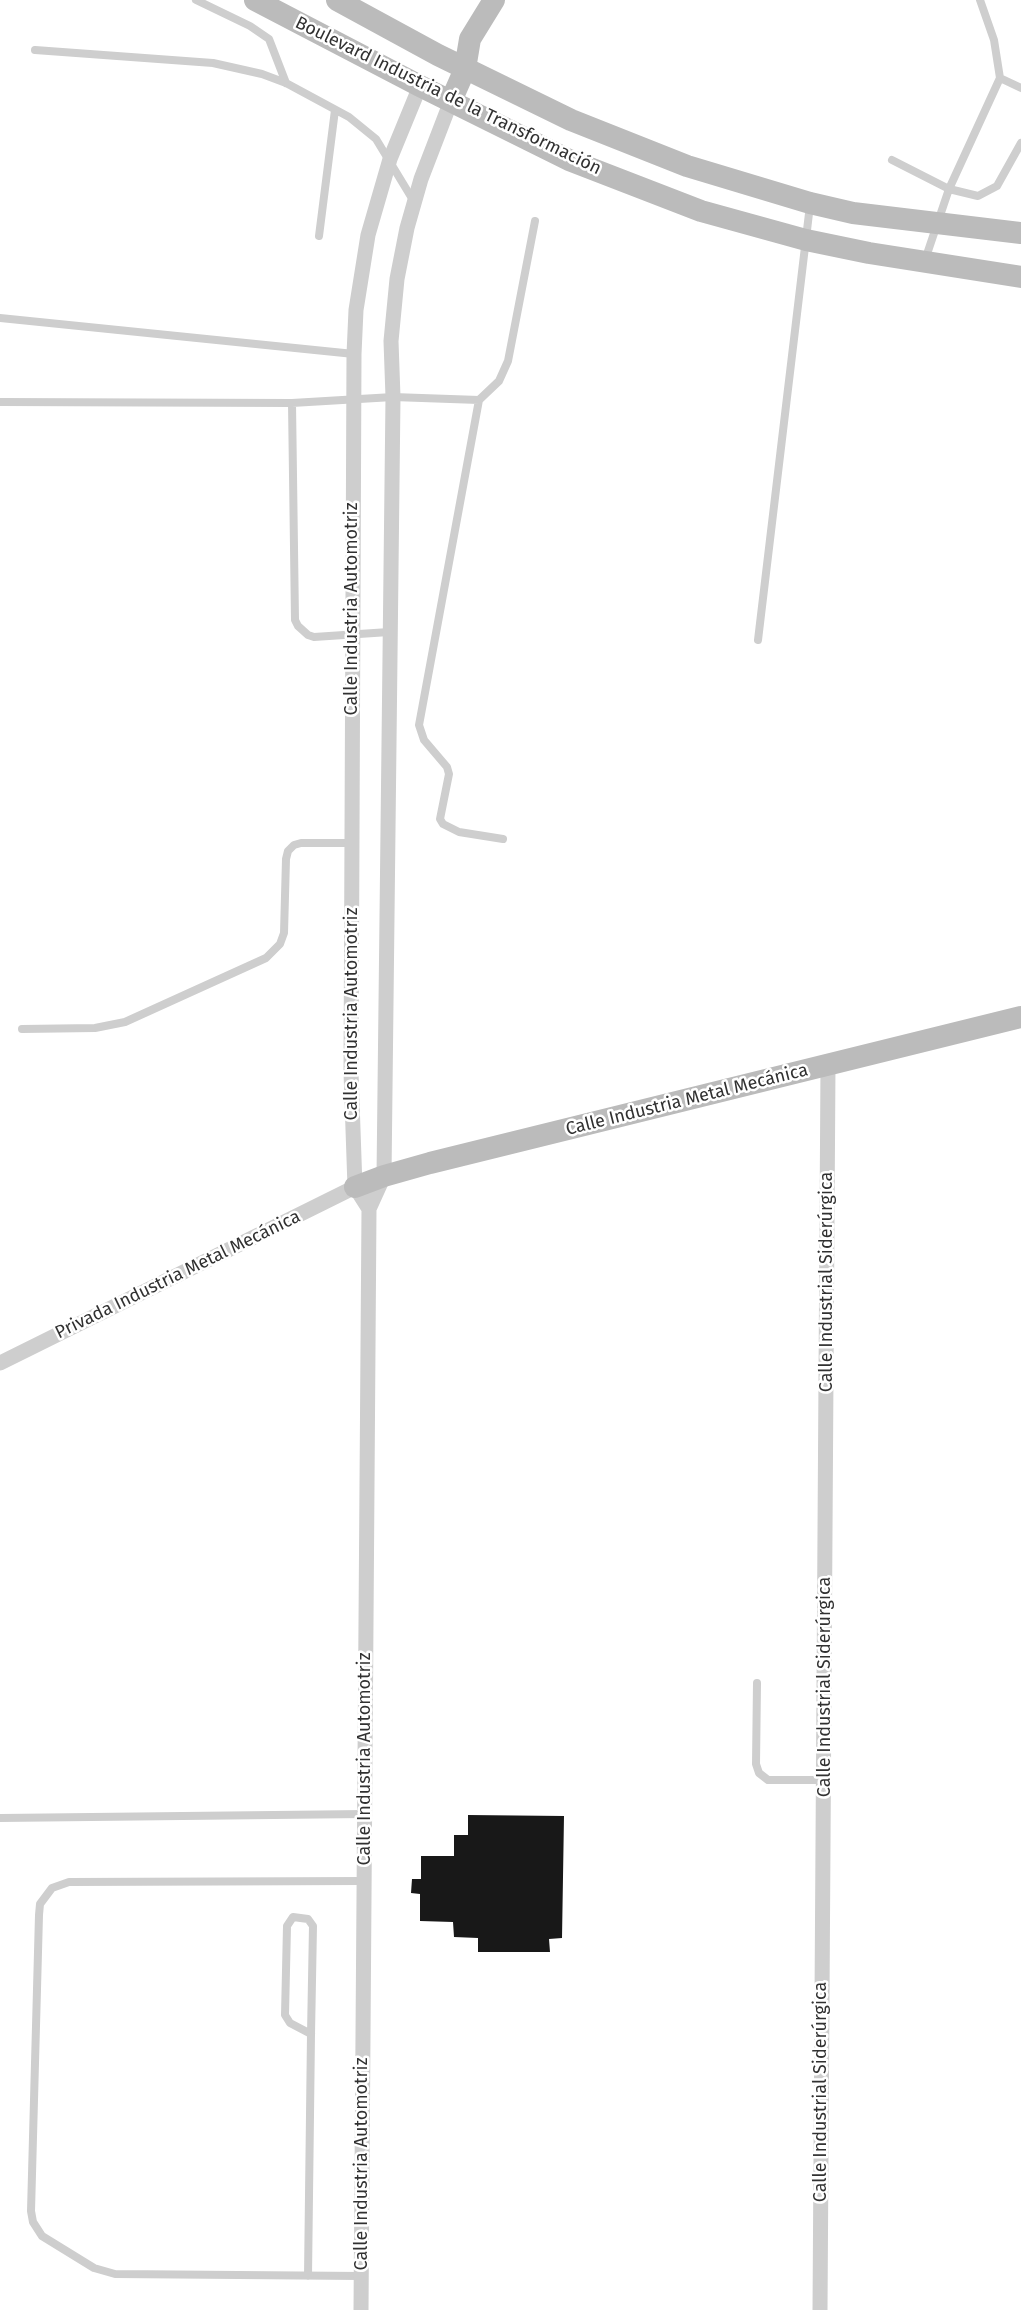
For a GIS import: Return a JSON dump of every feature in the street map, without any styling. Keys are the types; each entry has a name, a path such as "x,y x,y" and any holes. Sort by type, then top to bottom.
{"street":[{"name":"Boulevard Industria de la Transformación","path":"255,0 420,86 569,160 700,211 806,240 924,262 1021,277"},
{"name":"Boulevard Industria de la Transformación","path":"338,0 438,55 571,120 634,146 738,183 810,204 853,212 1021,233"},
{"name":"Calle Industria Automotriz","path":"361,2310 369,1209 384,1176 393,397 391,341 398,279 414,202 451,101 466,69 470,39 494,0"},
{"path":"438,55 470,39"},
{"name":"Calle Industria Automotriz","path":"369,1209 356,1187 351,1072 352,400 354,354 360,276 374,210 390,159 420,86 438,55"},
{"name":"Calle Industria Metal Mecánica","path":"356,1187 384,1176 1021,1017"},
{"name":"Calle Industrial Siderúrgica","path":"820,2310 828,1065"},
{"name":"Privada Industria Metal Mecánica","path":"0,1363 356,1187"}],"lane":[{"path":"196,0 250,26 269,39 286,83"},
{"path":"924,262 950,189 1000,78 994,40 980,0"},
{"path":"35,50 213,63 262,74 286,83 335,110 371,134 390,159 414,202"},
{"path":"1000,78 1021,88"},
{"path":"319,236 335,110"},
{"path":"892,160 950,189 978,196 997,186 1021,142"},
{"path":"758,640 810,204"},
{"path":"503,839 459,832 443,824 440,819 448,767 424,740 419,725 479,400 499,381 508,361 535,221"},
{"path":"0,318 354,354"},
{"path":"0,402 292,403 393,397 479,400"},
{"path":"292,403 296,620 302,631 314,637 389,632"},
{"path":"22,1029 77,1029 119,1024 266,958 280,944 284,933 288,851 294,845 301,843 352,843"},
{"path":"757,1683 756,1764 759,1773 768,1780 824,1780"},
{"path":"0,1818 365,1814"},
{"path":"361,2276 115,2274 94,2268 50,2242 36,2230 31,2211 40,1904 52,1888 69,1882 364,1882"},
{"path":"308,2276 313,1926 308,1919 293,1917 287,1926 285,2015 290,2023 311,2034"}],"building":[{"path":"468,1815 564,1816 562,1938 549,1939 550,1952 478,1952 478,1938 454,1937 453,1922 420,1921 420,1894 411,1893 412,1879 421,1879 421,1856 454,1856 454,1835 468,1835"}]}
